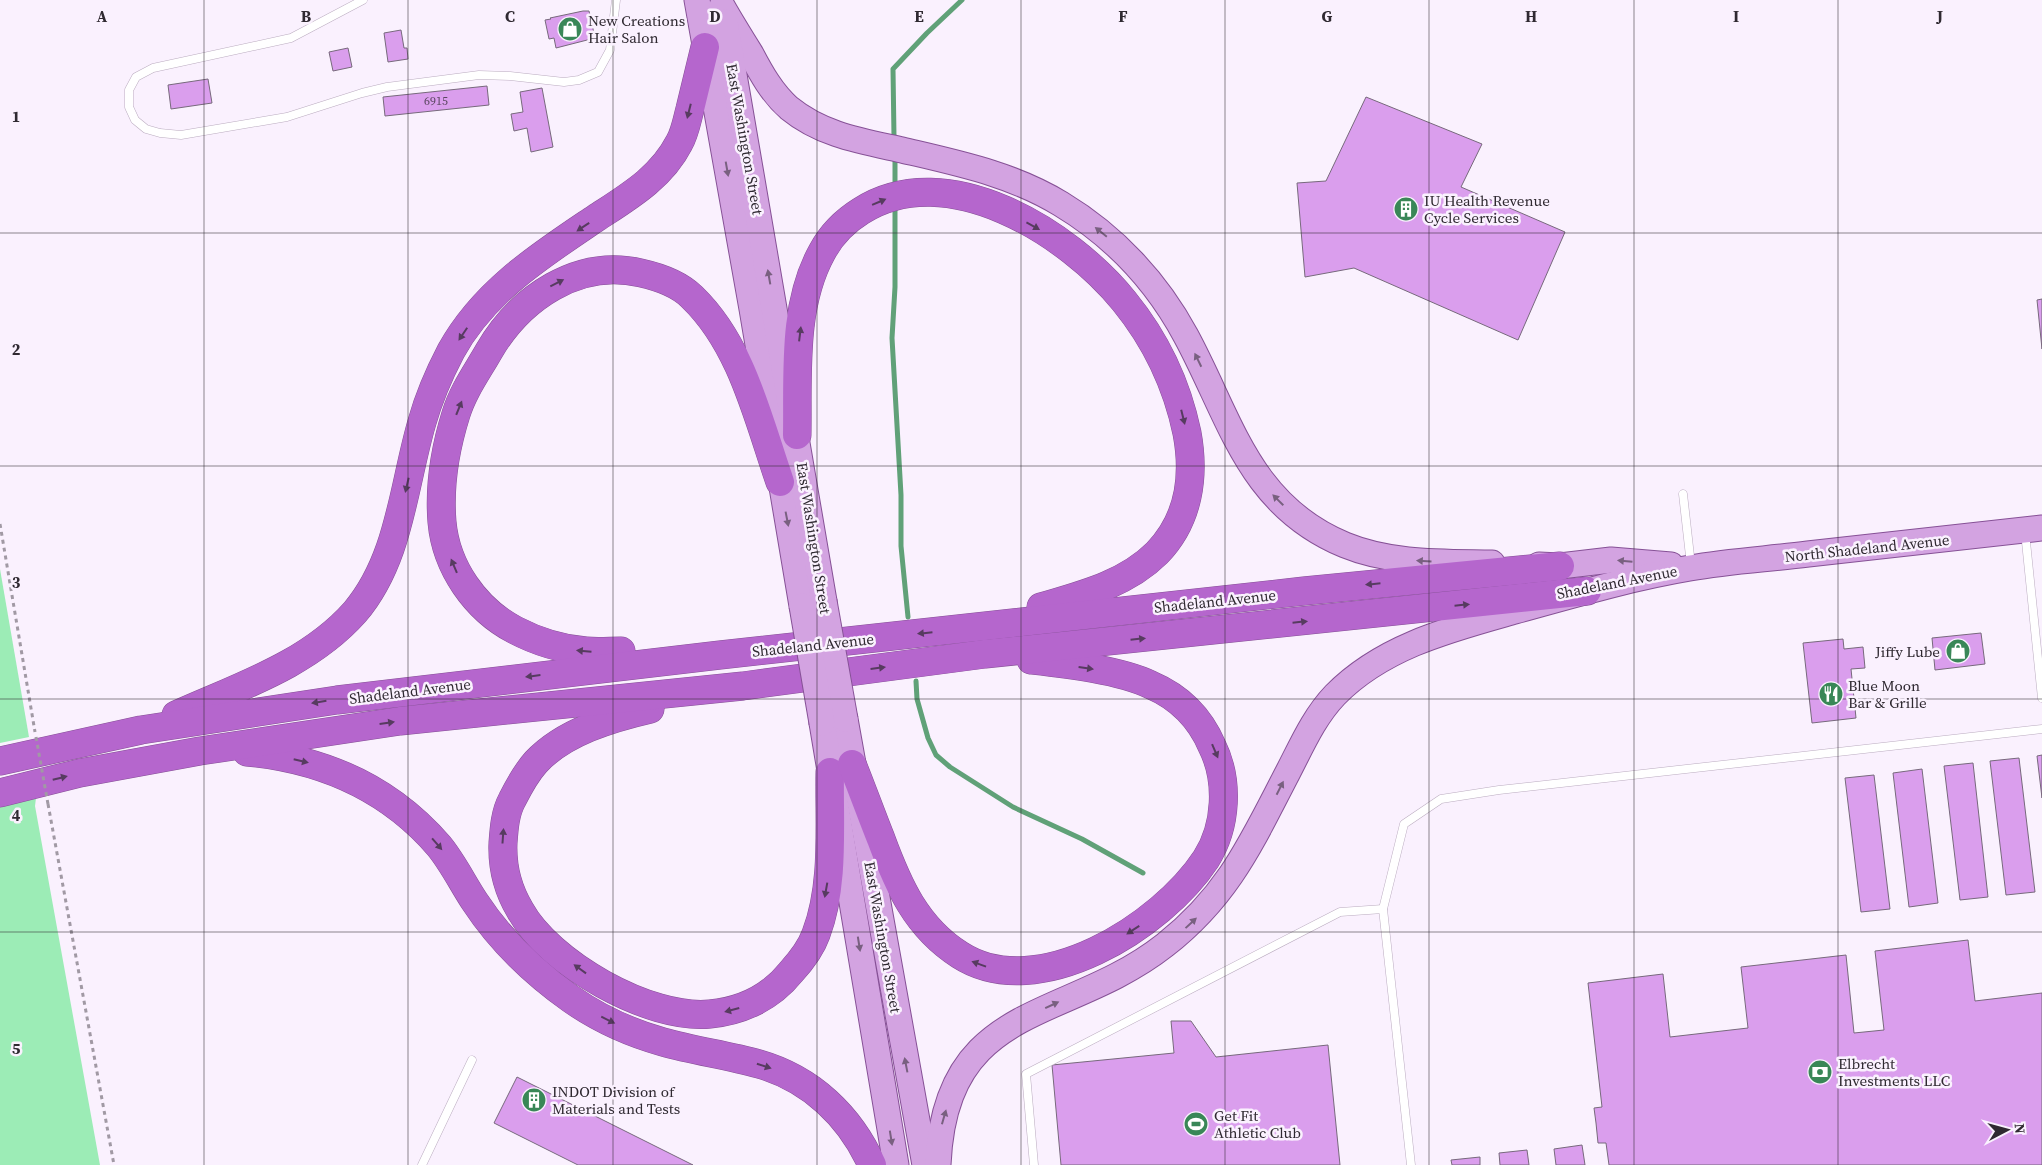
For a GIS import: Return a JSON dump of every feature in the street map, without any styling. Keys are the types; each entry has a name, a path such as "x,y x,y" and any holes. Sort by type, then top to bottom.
{"highway":[{"path":"141,730 246,685 289,664 327,638 355,612 372,587 389,552 422,421 432,392 452,350 479,312 510,279 535,259 640,189 662,168 680,142 705,47"},
{"path":"797,435 798,347 810,281 822,251 834,235 849,219 868,206 897,195 920,191 951,193 973,199 1016,216 1043,231 1083,260 1108,283 1135,315 1157,351 1180,404 1191,457 1190,487 1182,513 1176,527 1159,551 1144,564 1117,580 1090,593 974,628"},
{"path":"720,654 573,650 526,636 490,614 474,598 460,578 446,546 442,522 443,468 456,413 472,378 492,345 509,324 537,296 564,280 582,274 604,270 638,272 657,277 684,291 704,309 716,326 737,361 780,482"},
{"name":"Shadeland Avenue","path":"0,761 141,730 337,700 720,654 1295,592 1560,566"},
{"name":"Shadeland Avenue","path":"0,793 80,773 200,751 400,721 743,686 985,654 1588,591"},
{"path":"841,768 912,909 935,935 960,955 974,962 988,967 1011,970 1033,970 1060,963 1086,955 1114,942 1157,912 1183,888 1206,858 1222,819 1223,781 1217,755 1207,734 1183,705 1144,682 1101,671 985,654"},
{"path":"743,686 611,720 561,743 536,762 516,790 503,830 503,849 509,886 520,911 538,935 567,960 589,976 615,991 676,1012 711,1014 740,1008 771,992 786,979 800,962 816,935 827,883 841,768"},
{"path":"200,751 241,752 310,763 340,773 374,790 401,808 440,847 475,902 502,939 529,966 559,990 591,1011 632,1031 668,1043 758,1064 790,1076 813,1089 842,1117 855,1133 872,1165"}],"main road":[{"name":"East Washington Street","path":"697,0 752,309 780,482 813,603"},
{"name":"East Washington Street","path":"721,3 797,435 813,603 841,768 896,1165"},
{"path":"721,3 769,86 788,107 808,122 843,137 965,165 1004,176 1059,203 1109,239 1137,265 1174,314 1186,334 1239,446 1255,473 1275,498 1311,527 1346,546 1391,558 1560,566"},
{"name":"North Shadeland Avenue","path":"1691,567 2033,529"},
{"name":"Shadeland Avenue","path":"1560,566 1611,560 1691,567"},
{"name":"Shadeland Avenue","path":"1588,591 1691,567"},
{"path":"938,1165 939,1134 944,1115 956,1084 968,1064 989,1042 1013,1023 1137,964 1163,947 1204,911 1229,881 1249,848 1310,730 1332,698 1344,687 1367,668 1416,643 1473,623 1588,591"},
{"name":"East Washington Street","path":"841,768 925,1165"}],"lane":[{"path":"362,0 291,38 153,68 136,77 129,90 129,108 135,120 146,129 160,133 181,135 287,117 386,87 479,75 510,76 564,82 578,80 598,72 610,50 616,0"},
{"path":"1683,494 1691,567"},
{"path":"2033,529 2042,698"},
{"path":"1411,1165 1383,909 1404,824 1441,799 1499,790 2042,729"},
{"path":"1034,1165 1026,1074 1340,912 1383,909"},
{"path":"422,1165 472,1060"}],"path":[{"path":"0,524 36,737 114,1165"}],"green space":[{"path":"0,569 29,737 0,743"},
{"path":"36,798 35,806 100,1165 0,1165 0,806"}],"building":[{"name":"New Creations Hair Salon","path":"589,11 595,38 556,48 554,38 549,39 545,20"},
{"path":"401,30 404,48 407,48 408,59 388,62 384,33"},
{"path":"348,48 352,67 333,71 329,52"},
{"path":"208,79 212,103 171,109 168,85"},
{"path":"487,86 489,105 385,116 383,97"},
{"path":"542,88 553,147 531,152 527,128 514,131 511,114 523,112 520,92"},
{"name":"IU Health Revenue Cycle Services","path":"1366,97 1482,144 1461,187 1565,232 1518,340 1354,268 1305,277 1297,183 1326,181"},
{"path":"2042,299 2042,349 2037,300"},
{"name":"Jiffy Lube","path":"1981,633 1985,664 1935,670 1932,638"},
{"name":"Blue Moon Bar & Grille","path":"1843,639 1844,649 1863,647 1865,668 1851,669 1856,718 1812,723 1803,643"},
{"path":"2042,755 2042,798 2037,756"},
{"path":"2019,758 2035,892 2006,895 1990,761"},
{"path":"1973,763 1988,897 1960,900 1944,766"},
{"path":"1922,769 1938,903 1909,907 1893,773"},
{"path":"1874,775 1890,909 1861,912 1845,778"},
{"name":"Elbrecht Investments LLC","path":"1968,940 1975,1001 2042,993 2042,1165 1609,1165 1606,1143 1598,1143 1594,1108 1602,1107 1588,983 1663,974 1670,1037 1748,1028 1741,967 1846,955 1854,1033 1884,1030 1875,951"},
{"name":"Get Fit Athletic Club","path":"1171,1021 1191,1021 1216,1057 1328,1045 1340,1165 1061,1165 1052,1065 1174,1053"},
{"name":"INDOT Division of Materials and Tests","path":"517,1077 693,1165 578,1165 494,1123"},
{"path":"1582,1145 1585,1165 1556,1165 1554,1149"},
{"path":"1527,1150 1529,1165 1500,1165 1499,1153"},
{"path":"1480,1157 1480,1165 1452,1165 1451,1160"}],"waterway":[{"path":"894,137 893,69 962,0"},
{"path":"895,160 895,184"},
{"path":"895,208 895,287 892,338 901,495 901,546 908,617"},
{"path":"916,681 917,699 928,738 936,755 950,767 1013,807 1082,839 1143,873"}],"place":[{"name":"New Creations Hair Salon","path":"570,29"},
{"name":"IU Health Revenue Cycle Services","path":"1406,209"},
{"name":"Jiffy Lube","path":"1958,651"},
{"name":"Blue Moon Bar & Grille","path":"1831,694"},
{"name":"Elbrecht Investments LLC","path":"1820,1072"},
{"name":"INDOT Division of Materials and Tests","path":"534,1100"},
{"name":"Get Fit Athletic Club","path":"1196,1124"}]}
